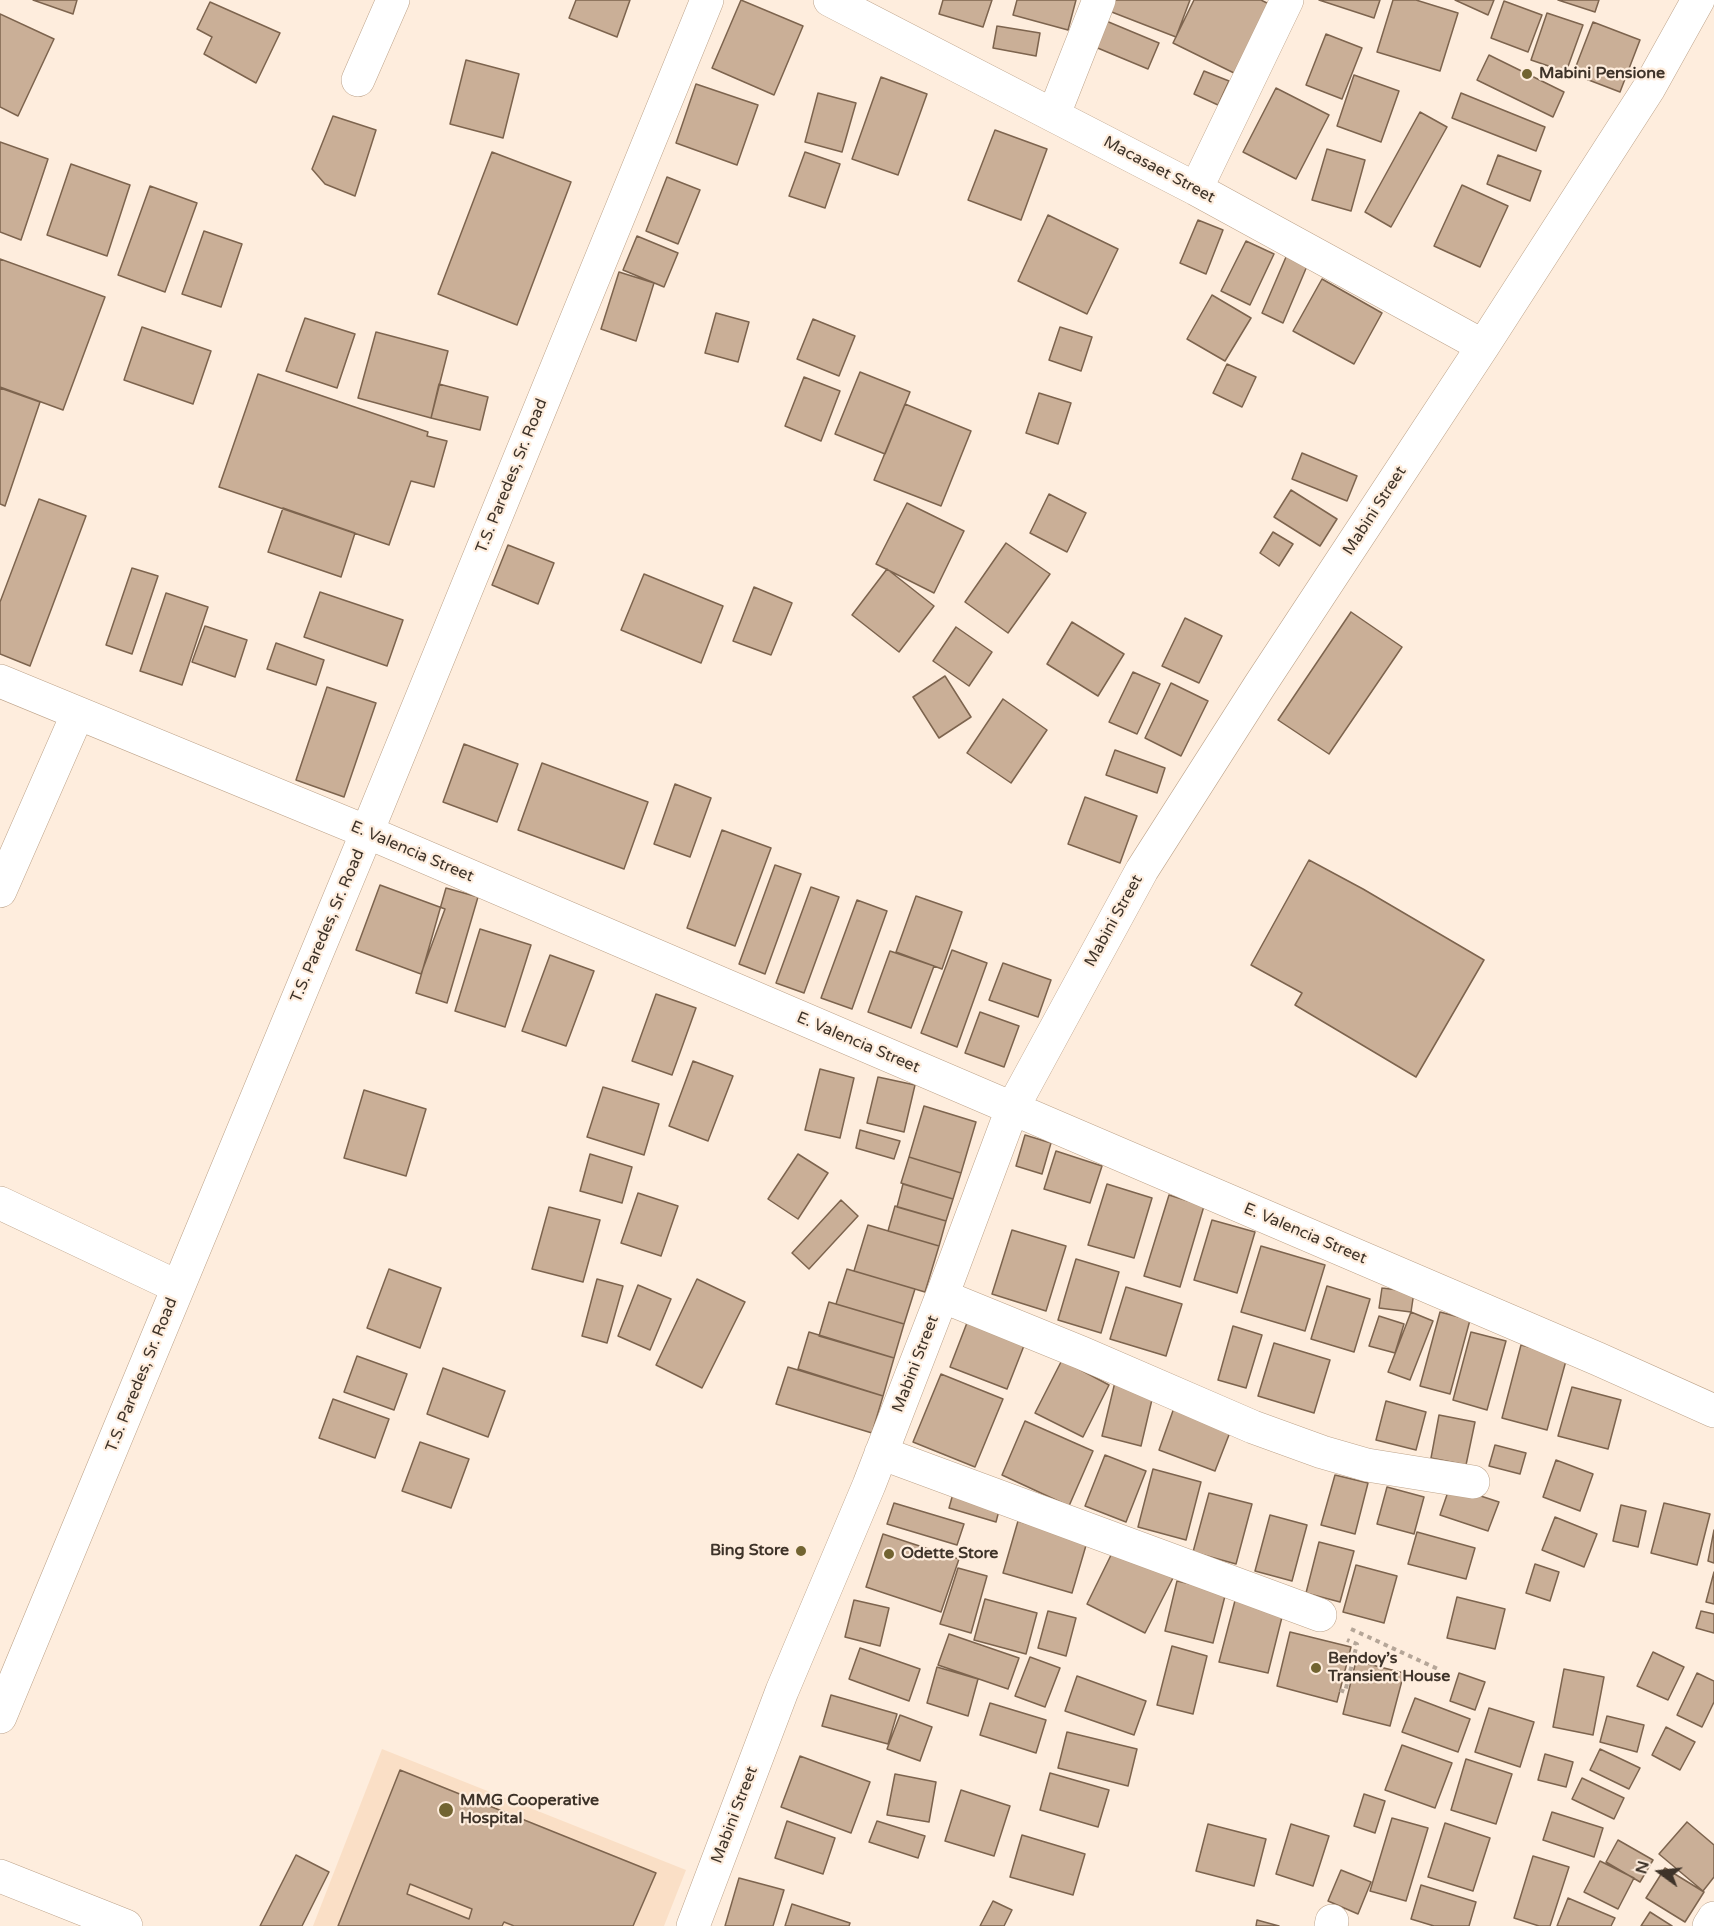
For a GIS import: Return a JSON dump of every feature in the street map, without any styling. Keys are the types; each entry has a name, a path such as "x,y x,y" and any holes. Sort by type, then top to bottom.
{"street":[{"path":"358,80 393,0"},
{"name":"T.S. Paredes, Sr. Road","path":"0,1717 367,832 707,0"},
{"name":"Macasaet Street","path":"830,0 1196,189 1484,346"},
{"path":"1054,114 1099,0"},
{"path":"1196,189 1287,0"},
{"name":"Mabini Street","path":"693,1926 782,1691 881,1453 1011,1109 1142,870 1260,685 1484,346 1649,88 1698,0"},
{"name":"E. Valencia Street","path":"0,681 367,832 1714,1411"},
{"path":"0,891 78,713"},
{"path":"0,1203 178,1287"},
{"path":"942,1296 1254,1427 1322,1452 1367,1465 1473,1482"},
{"path":"881,1453 1320,1615"},
{"path":"0,1876 126,1926"}],"path":[{"path":"1320,1615 1440,1670"},
{"path":"1340,1690 1345,1692 1357,1644"}],"shaded area":[{"name":"MMG Cooperative Hospital","path":"382,1749 686,1870 664,1926 313,1926"}],"building":[{"path":"33,0 77,0 73,14"},
{"path":"576,0 630,0 617,37 569,18"},
{"path":"741,0 803,26 774,95 712,68"},
{"path":"943,0 992,0 983,27 939,14"},
{"path":"1017,0 1076,0 1068,30 1013,15"},
{"path":"1107,0 1190,0 1176,37 1104,9"},
{"path":"1194,0 1261,0 1269,4 1234,73 1173,43"},
{"path":"1319,0 1380,0 1374,18"},
{"path":"1393,0 1416,0 1458,13 1440,71 1377,52"},
{"path":"1455,0 1494,0 1488,15"},
{"path":"1558,0 1599,0 1595,12"},
{"path":"1504,1 1542,15 1528,52 1491,38"},
{"path":"210,2 280,33 256,83 204,54 212,37 197,29"},
{"path":"1547,13 1583,25 1566,72 1531,60"},
{"path":"0,14 54,39 18,116 0,107"},
{"path":"1099,18 1159,43 1148,69 1088,44"},
{"path":"1593,22 1640,40 1620,92 1573,74"},
{"path":"997,26 1040,33 1036,56 993,48"},
{"path":"1326,34 1362,48 1342,99 1306,85"},
{"path":"1489,55 1564,92 1553,117 1477,80"},
{"path":"466,60 519,74 503,138 450,124"},
{"path":"1204,71 1229,81 1218,105 1194,94"},
{"path":"1354,75 1399,91 1381,142 1337,126"},
{"path":"881,77 927,94 898,175 852,159"},
{"path":"696,84 758,105 737,165 676,143"},
{"path":"1276,88 1329,115 1296,179 1243,152"},
{"path":"818,93 856,103 842,152 805,142"},
{"path":"1461,93 1545,127 1536,151 1452,118"},
{"path":"1420,112 1447,127 1391,227 1365,212"},
{"path":"333,116 376,130 355,196 325,184 312,169"},
{"path":"995,130 1047,149 1021,220 968,200"},
{"path":"0,142 48,159 21,240 0,232"},
{"path":"1327,149 1365,160 1351,211 1312,200"},
{"path":"492,152 571,182 517,325 438,294"},
{"path":"805,152 840,164 825,208 789,196"},
{"path":"1498,155 1541,171 1530,201 1487,184"},
{"path":"71,164 130,185 107,256 47,235"},
{"path":"667,177 700,190 678,244 646,231"},
{"path":"1462,185 1508,206 1480,267 1434,246"},
{"path":"150,186 197,203 165,292 118,275"},
{"path":"1048,215 1118,249 1087,314 1018,281"},
{"path":"1198,220 1223,230 1206,274 1180,263"},
{"path":"204,231 242,244 221,307 182,294"},
{"path":"637,236 678,253 664,287 623,270"},
{"path":"1246,241 1274,254 1250,305 1221,291"},
{"path":"1289,250 1310,259 1283,323 1262,313"},
{"path":"0,259 105,297 63,410 0,387"},
{"path":"619,272 654,283 636,341 601,329"},
{"path":"1322,279 1382,313 1354,364 1293,331"},
{"path":"1212,295 1251,318 1225,361 1187,339"},
{"path":"716,313 749,322 738,362 705,353"},
{"path":"305,318 355,334 337,388 286,371"},
{"path":"813,319 855,336 839,376 797,359"},
{"path":"142,327 211,351 193,404 124,380"},
{"path":"1060,327 1092,337 1081,371 1049,360"},
{"path":"376,332 448,351 431,418 358,398"},
{"path":"1227,364 1256,377 1242,407 1213,393"},
{"path":"860,372 910,392 885,454 835,434"},
{"path":"258,374 428,432 427,436 447,441 434,487 411,481 389,545 219,487"},
{"path":"804,377 840,391 821,441 785,426"},
{"path":"439,384 488,397 480,430 431,418"},
{"path":"0,388 40,402 5,506 0,504"},
{"path":"1039,393 1071,403 1058,444 1026,433"},
{"path":"905,404 971,431 941,506 874,480"},
{"path":"1302,453 1357,476 1347,501 1292,479"},
{"path":"1291,490 1337,519 1320,546 1274,517"},
{"path":"1049,494 1086,513 1067,552 1030,533"},
{"path":"39,499 86,516 30,666 0,654 0,602"},
{"path":"907,503 964,531 934,593 876,564"},
{"path":"283,508 355,533 341,577 268,552"},
{"path":"1273,532 1293,544 1279,566 1260,553"},
{"path":"1006,543 1050,574 1008,633 965,602"},
{"path":"508,545 554,563 538,604 492,585"},
{"path":"132,568 158,576 132,654 106,645"},
{"path":"887,569 934,606 899,652 852,615"},
{"path":"644,574 723,606 701,663 621,630"},
{"path":"754,587 792,603 771,655 733,641"},
{"path":"320,592 403,620 387,666 304,637"},
{"path":"166,593 208,607 182,685 140,671"},
{"path":"1351,612 1402,647 1329,754 1278,720"},
{"path":"1185,618 1222,636 1199,683 1162,666"},
{"path":"1072,622 1124,654 1098,696 1047,664"},
{"path":"205,626 247,640 235,677 192,662"},
{"path":"956,627 992,652 969,686 933,661"},
{"path":"276,643 324,660 316,685 267,669"},
{"path":"1133,672 1160,684 1137,734 1109,722"},
{"path":"945,676 971,717 939,738 913,697"},
{"path":"1171,683 1208,701 1181,756 1145,738"},
{"path":"327,687 376,703 344,797 296,780"},
{"path":"1003,699 1047,730 1011,783 967,753"},
{"path":"464,744 518,764 497,822 443,802"},
{"path":"1115,750 1165,768 1157,793 1106,775"},
{"path":"542,763 648,802 624,869 518,830"},
{"path":"675,784 711,798 690,857 654,844"},
{"path":"1085,797 1137,816 1120,863 1068,844"},
{"path":"722,830 771,848 735,946 687,928"},
{"path":"1309,860 1484,960 1416,1077 1295,1005 1302,993 1251,965"},
{"path":"775,865 801,874 765,974 739,964"},
{"path":"380,885 445,909 421,974 356,950"},
{"path":"811,887 839,897 804,993 776,983"},
{"path":"446,888 478,897 447,1003 416,993"},
{"path":"916,896 962,912 942,969 896,952"},
{"path":"857,900 887,911 852,1009 821,998"},
{"path":"480,929 531,945 505,1027 455,1011"},
{"path":"952,950 987,963 957,1047 921,1033"},
{"path":"890,951 934,966 911,1028 868,1012"},
{"path":"550,955 594,971 566,1046 522,1031"},
{"path":"1003,963 1051,980 1038,1017 989,1000"},
{"path":"656,994 696,1008 672,1075 632,1061"},
{"path":"980,1012 1019,1026 1004,1067 965,1053"},
{"path":"693,1061 733,1076 708,1141 669,1126"},
{"path":"820,1069 854,1078 840,1138 805,1130"},
{"path":"878,1077 915,1085 904,1132 867,1123"},
{"path":"603,1087 659,1104 644,1155 587,1137"},
{"path":"364,1090 426,1109 406,1176 344,1158"},
{"path":"924,1106 976,1122 961,1173 909,1157"},
{"path":"860,1130 900,1141 894,1159 856,1148"},
{"path":"1025,1135 1051,1143 1042,1174 1016,1166"},
{"path":"1056,1151 1102,1166 1090,1203 1044,1189"},
{"path":"590,1154 632,1167 622,1203 580,1191"},
{"path":"798,1154 828,1173 798,1219 768,1199"},
{"path":"909,1157 961,1173 953,1199 901,1183"},
{"path":"903,1184 953,1199 946,1221 897,1207"},
{"path":"1107,1184 1152,1198 1134,1258 1088,1245"},
{"path":"638,1193 678,1206 661,1256 621,1243"},
{"path":"1169,1195 1204,1206 1180,1287 1144,1276"},
{"path":"841,1200 858,1216 809,1269 792,1253"},
{"path":"895,1206 946,1221 939,1246 888,1231"},
{"path":"549,1207 600,1220 583,1282 532,1269"},
{"path":"1212,1220 1255,1232 1237,1293 1194,1280"},
{"path":"868,1225 939,1246 925,1292 854,1271"},
{"path":"1012,1230 1066,1246 1046,1311 992,1294"},
{"path":"1261,1246 1325,1265 1305,1331 1241,1312"},
{"path":"1076,1259 1119,1272 1101,1333 1058,1320"},
{"path":"389,1269 441,1288 420,1348 367,1328"},
{"path":"847,1269 915,1289 904,1324 836,1304"},
{"path":"597,1279 623,1286 607,1343 582,1336"},
{"path":"697,1279 745,1302 702,1388 656,1365"},
{"path":"638,1285 671,1299 650,1350 618,1336"},
{"path":"1327,1286 1370,1299 1354,1352 1311,1339"},
{"path":"1126,1287 1182,1304 1166,1356 1110,1339"},
{"path":"1382,1288 1414,1292 1411,1312 1379,1308"},
{"path":"829,1302 904,1324 894,1358 819,1336"},
{"path":"1411,1312 1433,1321 1410,1380 1388,1372"},
{"path":"1440,1312 1470,1320 1450,1394 1420,1386"},
{"path":"970,1315 1027,1338 1007,1389 950,1367"},
{"path":"1379,1316 1404,1324 1395,1353 1369,1346"},
{"path":"1233,1326 1262,1335 1246,1388 1218,1380"},
{"path":"809,1332 894,1358 883,1396 798,1369"},
{"path":"1471,1332 1506,1341 1487,1410 1453,1400"},
{"path":"1274,1343 1330,1360 1314,1413 1258,1396"},
{"path":"1521,1345 1567,1357 1547,1430 1502,1418"},
{"path":"357,1356 407,1374 394,1410 344,1392"},
{"path":"1062,1360 1109,1385 1083,1437 1035,1413"},
{"path":"788,1367 883,1396 872,1433 776,1404"},
{"path":"443,1368 505,1391 488,1437 427,1414"},
{"path":"941,1374 1003,1399 975,1467 913,1442"},
{"path":"1115,1382 1154,1391 1141,1446 1102,1436"},
{"path":"1572,1387 1621,1400 1608,1449 1558,1436"},
{"path":"333,1399 389,1419 375,1458 319,1438"},
{"path":"1386,1401 1426,1412 1416,1450 1376,1440"},
{"path":"1175,1405 1232,1427 1215,1471 1159,1450"},
{"path":"1439,1415 1475,1422 1466,1465 1431,1458"},
{"path":"1025,1421 1093,1451 1069,1506 1002,1475"},
{"path":"420,1442 469,1459 451,1508 402,1491"},
{"path":"1495,1445 1526,1453 1520,1474 1489,1466"},
{"path":"1105,1455 1146,1471 1126,1522 1085,1506"},
{"path":"1556,1460 1593,1474 1580,1511 1543,1497"},
{"path":"1153,1469 1201,1482 1186,1540 1138,1527"},
{"path":"1335,1475 1368,1483 1355,1534 1321,1525"},
{"path":"1450,1486 1499,1502 1488,1531 1440,1515"},
{"path":"1387,1487 1424,1497 1414,1534 1377,1524"},
{"path":"954,1490 1001,1503 996,1522 949,1508"},
{"path":"1209,1493 1252,1504 1236,1564 1193,1552"},
{"path":"894,1503 964,1524 957,1545 887,1524"},
{"path":"1664,1503 1710,1514 1697,1565 1651,1553"},
{"path":"1621,1505 1646,1511 1638,1547 1613,1541"},
{"path":"1270,1515 1307,1525 1292,1581 1255,1571"},
{"path":"1555,1517 1597,1534 1584,1567 1542,1550"},
{"path":"1018,1521 1087,1542 1072,1593 1003,1573"},
{"path":"1714,1530 1714,1563 1708,1561"},
{"path":"1417,1532 1475,1548 1466,1579 1408,1564"},
{"path":"883,1534 959,1559 941,1612 866,1587"},
{"path":"1319,1542 1354,1551 1340,1602 1306,1593"},
{"path":"1114,1549 1173,1578 1145,1633 1087,1604"},
{"path":"1535,1564 1559,1572 1550,1601 1526,1593"},
{"path":"1356,1565 1397,1576 1384,1623 1343,1612"},
{"path":"958,1568 987,1576 971,1633 940,1624"},
{"path":"1714,1572 1714,1604 1706,1602"},
{"path":"1177,1581 1226,1592 1213,1643 1165,1631"},
{"path":"1237,1593 1285,1605 1268,1673 1219,1662"},
{"path":"1457,1597 1505,1609 1495,1649 1447,1638"},
{"path":"985,1599 1037,1613 1026,1654 974,1640"},
{"path":"854,1600 889,1608 880,1646 845,1637"},
{"path":"1048,1611 1076,1618 1066,1656 1038,1648"},
{"path":"1701,1611 1714,1614 1714,1633 1696,1628"},
{"path":"1290,1632 1351,1647 1337,1702 1277,1686"},
{"path":"949,1634 1019,1658 1008,1689 938,1665"},
{"path":"1172,1646 1207,1656 1193,1714 1157,1705"},
{"path":"860,1648 920,1669 909,1701 849,1679"},
{"path":"1653,1652 1684,1667 1668,1700 1637,1686"},
{"path":"1030,1657 1060,1668 1045,1707 1015,1696"},
{"path":"1356,1661 1404,1673 1390,1726 1343,1714"},
{"path":"937,1667 978,1679 968,1716 927,1703"},
{"path":"1564,1669 1604,1677 1593,1735 1553,1727"},
{"path":"1459,1673 1485,1682 1475,1710 1450,1701"},
{"path":"1697,1673 1714,1681 1714,1702 1702,1727 1677,1715"},
{"path":"1077,1676 1146,1701 1134,1735 1065,1711"},
{"path":"831,1695 897,1714 888,1744 822,1726"},
{"path":"1415,1698 1470,1719 1458,1752 1402,1732"},
{"path":"990,1703 1046,1720 1036,1753 980,1735"},
{"path":"1489,1708 1534,1722 1520,1767 1475,1752"},
{"path":"900,1715 932,1727 920,1761 887,1749"},
{"path":"1607,1716 1644,1725 1637,1752 1600,1742"},
{"path":"1666,1727 1695,1742 1680,1770 1652,1755"},
{"path":"1067,1732 1137,1749 1128,1786 1058,1768"},
{"path":"1402,1745 1452,1763 1435,1808 1385,1790"},
{"path":"1600,1749 1640,1768 1629,1789 1590,1770"},
{"path":"1545,1754 1573,1762 1566,1787 1538,1780"},
{"path":"800,1756 870,1782 851,1833 781,1807"},
{"path":"1466,1759 1512,1774 1496,1824 1451,1810"},
{"name":"MMG Cooperative Hospital","path":"400,1770 656,1873 633,1926 514,1926 504,1922 502,1926 338,1926","holes":["410,1884 472,1909 469,1919 407,1894"]},
{"path":"1050,1773 1109,1790 1098,1827 1040,1810"},
{"path":"895,1774 936,1782 929,1822 887,1815"},
{"path":"1582,1778 1624,1798 1614,1819 1572,1799"},
{"path":"961,1790 1010,1806 994,1856 945,1841"},
{"path":"1364,1794 1385,1801 1375,1833 1354,1826"},
{"path":"1552,1812 1603,1828 1594,1857 1543,1840"},
{"path":"1392,1818 1428,1828 1406,1901 1370,1891"},
{"path":"787,1821 835,1838 823,1874 775,1858"},
{"path":"877,1821 925,1836 918,1858 869,1842"},
{"path":"1687,1822 1714,1845 1714,1877 1703,1891 1659,1854"},
{"path":"1445,1823 1490,1838 1473,1891 1428,1877"},
{"path":"1208,1824 1266,1839 1254,1886 1196,1871"},
{"path":"1291,1824 1329,1836 1313,1886 1276,1874"},
{"path":"1022,1835 1085,1854 1073,1895 1010,1877"},
{"path":"1618,1840 1653,1860 1640,1882 1606,1862"},
{"path":"296,1855 329,1872 302,1926 260,1926"},
{"path":"1533,1856 1569,1867 1550,1926 1539,1926 1514,1918"},
{"path":"1600,1861 1634,1878 1618,1909 1584,1892"},
{"path":"1665,1868 1704,1892 1685,1922 1646,1898"},
{"path":"1341,1870 1371,1882 1358,1914 1328,1901"},
{"path":"739,1878 784,1890 773,1926 725,1926"},
{"path":"1421,1885 1476,1902 1469,1926 1434,1926 1411,1919"},
{"path":"1568,1898 1615,1918 1611,1926 1557,1926"},
{"path":"993,1901 1012,1910 1004,1926 980,1926"},
{"path":"792,1904 850,1923 849,1926 785,1926"},
{"path":"1650,1912 1672,1926 1641,1926"},
{"path":"1257,1920 1279,1926 1256,1926"}],"place":[{"name":"Mabini Pensione","path":"1527,74"},
{"name":"Bing Store","path":"801,1551"},
{"name":"Odette Store","path":"889,1554"},
{"name":"Bendoy’s Transient House","path":"1316,1668"},
{"name":"MMG Cooperative Hospital","path":"446,1810"}]}
